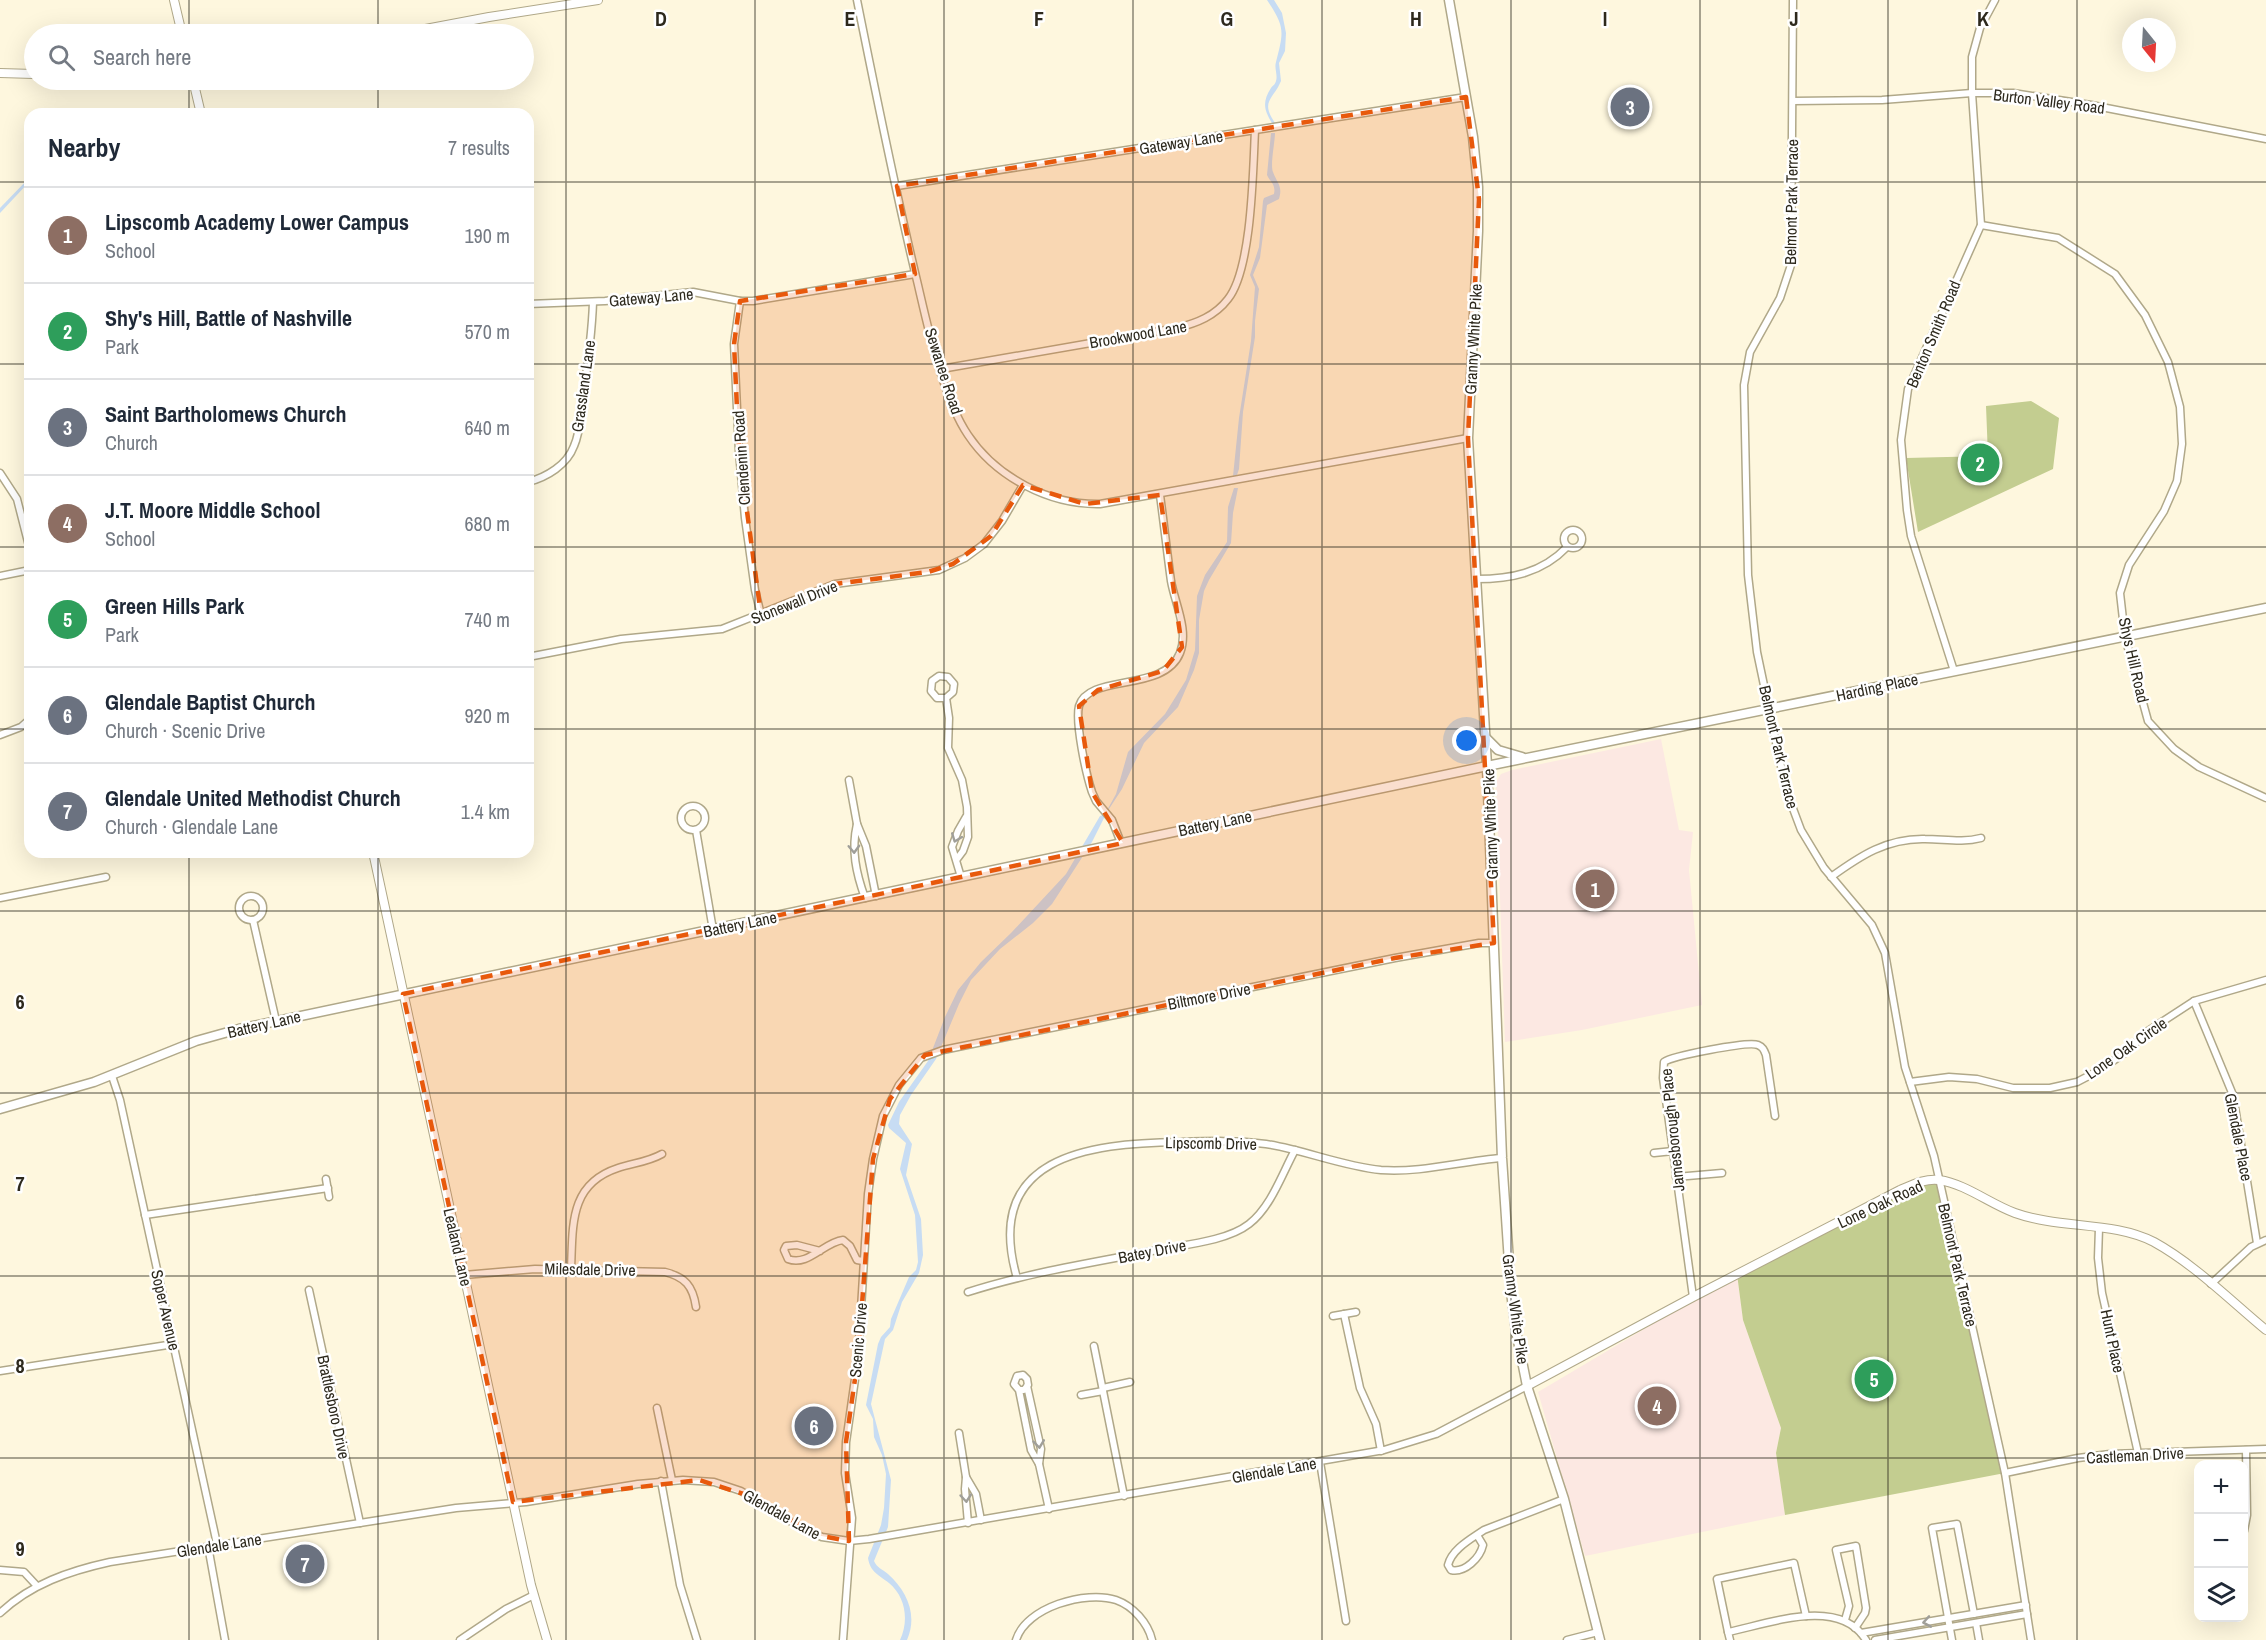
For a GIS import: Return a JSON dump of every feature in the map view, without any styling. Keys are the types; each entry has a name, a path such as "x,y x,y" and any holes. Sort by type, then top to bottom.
{"main road":[{"name":"Granny White Pike","path":"1449,0 1475,153 1479,199 1468,438 1487,766 1502,1158 1513,1312 1527,1386 1564,1499 1599,1636"},
{"name":"Harding Place","path":"1487,766 2266,608"},
{"path":"1485,737 1498,750 1528,758"},
{"name":"Battery Lane","path":"0,1109 112,1076 196,1041 276,1021 1487,766"}],"street":[{"path":"174,0 180,24"},
{"path":"452,24 598,0"},
{"name":"Sewanee Road","path":"857,0 915,274 941,369 956,413 971,440 994,464 1023,484 1050,496 1085,504 1108,504 1468,438"},
{"name":"Belmont Park Terrace","path":"1794,0 1791,265 1780,298 1750,352 1744,392 1749,590 1757,652 1791,807 1810,846 1882,942 1888,962 1901,1048 1939,1180 2005,1473 2031,1640"},
{"name":"Benton Smith Road","path":"1954,671 1911,536 1901,440 1908,389 1981,225 1971,93 1972,57 1980,28 1995,0"},
{"path":"0,73 24,74"},
{"path":"195,90 200,108"},
{"name":"Burton Valley Road","path":"1793,101 1882,100 1971,93 2013,93 2091,105 2266,139"},
{"name":"Gateway Lane","path":"897,186 1466,97"},
{"name":"Brookwood Lane","path":"941,369 1177,328 1209,317 1232,294 1242,267 1255,130"},
{"name":"Shys Hill Road","path":"1981,225 2058,238 2115,274 2145,315 2168,362 2180,407 2182,444 2177,481 2164,511 2129,566 2120,593 2125,637 2148,721 2174,749 2199,767 2266,798"},
{"name":"Gateway Lane","path":"534,304 593,302 693,292 740,300 765,299 915,274"},
{"name":"Clendenin Road","path":"740,300 734,344 739,452 745,519 755,590 761,615"},
{"name":"Grassland Lane","path":"534,480 554,470 567,458 574,446 583,397 593,302"},
{"path":"0,473 17,499 24,526"},
{"name":"Stonewall Drive","path":"534,656 644,636 714,631 731,627 835,584 928,573 953,564 975,552 991,536 1023,484"},
{"path":"1121,843 1112,820 1096,801 1092,792 1079,727 1079,706 1092,692 1163,671 1175,661 1182,647 1183,635 1174,598 1160,495"},
{"path":"1476,579 1522,575 1546,564 1567,547"},
{"path":"0,576 24,571"},
{"path":"946,698 948,748 964,787 968,837 957,859"},
{"path":"0,735 24,725"},
{"path":"849,780 857,824 869,857 876,896"},
{"path":"961,877 952,845 966,817"},
{"path":"857,824 853,852 857,876 865,898"},
{"path":"696,830 713,930"},
{"path":"1831,877 1860,857 1890,843 1915,839 1958,841 1981,838"},
{"name":"Lealand Lane","path":"374,858 513,1502 534,1595 547,1640"},
{"path":"0,898 106,876"},
{"path":"249,896 258,898 263,907 261,915 254,920 245,918 239,910 242,900 249,896"},
{"path":"254,920 276,1021"},
{"name":"Biltmore Drive","path":"927,1054 1395,958 1479,943 1494,943"},
{"name":"Lone Oak Circle","path":"1910,1082 1949,1077 1977,1079 2013,1089 2050,1088 2077,1082 2100,1070 2126,1052 2148,1030 2194,1001 2266,980"},
{"name":"Glendale Place","path":"2194,1001 2233,1095 2257,1243"},
{"name":"Jamesborough Place","path":"1693,1297 1676,1177 1664,1062 1669,1059 1743,1044 1760,1046 1766,1056 1775,1116"},
{"name":"Scenic Drive","path":"843,1640 852,1518 845,1473 846,1442 858,1351 868,1194 879,1130 890,1099 911,1067 927,1054"},
{"name":"Soper Avenue","path":"112,1076 120,1100 217,1544"},
{"name":"Lipscomb Drive","path":"1017,1278 1011,1252 1012,1212 1027,1183 1039,1171 1058,1160 1112,1147 1167,1142 1249,1142 1388,1170 1428,1168 1502,1158"},
{"name":"Batey Drive","path":"968,1292 1017,1278 1192,1243 1236,1231 1246,1226 1258,1215 1295,1150"},
{"path":"1654,1153 1673,1151"},
{"path":"571,1269 575,1210 587,1186 596,1178 612,1170 654,1159 662,1154"},
{"path":"1676,1177 1722,1173"},
{"path":"326,1179 329,1197"},
{"name":"Lone Oak Road","path":"1527,1386 1900,1190 1922,1182 1939,1180 1961,1187 2021,1215 2052,1222 2128,1232 2149,1240 2171,1253 2266,1330"},
{"path":"145,1215 328,1188"},
{"name":"Hunt Place","path":"2098,1228 2098,1258 2102,1293 2138,1453"},
{"path":"820,1251 792,1245 786,1246 784,1250 786,1257 792,1261 812,1256 820,1251 833,1242 843,1240 850,1246 857,1260 863,1261"},
{"path":"2211,1284 2257,1243 2266,1240"},
{"name":"Milesdale Drive","path":"464,1275 522,1269 644,1270 671,1274 689,1284 696,1307"},
{"name":"Brattlesboro Drive","path":"309,1290 360,1523"},
{"path":"1333,1316 1356,1311"},
{"path":"1344,1314 1360,1388 1376,1424 1381,1451"},
{"path":"0,1371 174,1344"},
{"path":"1094,1346 1124,1496"},
{"path":"1039,1464 1041,1449 1027,1386 1028,1378 1019,1375 1014,1382 1015,1387 1019,1390 1031,1450 1039,1464 1049,1509"},
{"path":"1081,1395 1130,1382"},
{"path":"1019,1390 1024,1390 1027,1386"},
{"name":"Glendale Lane","path":"0,1613 18,1597 37,1586 96,1565 217,1544 466,1507 672,1480 708,1481 734,1489 759,1501 809,1532 828,1539 849,1541 869,1539 1381,1451 1436,1434 1527,1386"},
{"path":"657,1408 672,1480"},
{"path":"1026,1425 1035,1423"},
{"path":"958,1433 966,1478 964,1490 968,1523"},
{"name":"Castleman Drive","path":"2005,1473 2078,1458 2138,1453 2266,1449"},
{"path":"2246,1450 2247,1514"},
{"path":"1320,1462 1346,1620"},
{"path":"966,1478 976,1494 981,1520"},
{"path":"661,1481 680,1585 697,1640"},
{"path":"1477,1535 1483,1545 1480,1553 1464,1569 1455,1572 1451,1570 1448,1565 1451,1557 1477,1535 1508,1519 1564,1499"},
{"path":"1952,1640 1932,1528 1958,1524 1974,1614"},
{"path":"208,1546 225,1640"},
{"path":"1845,1620 1849,1606 1836,1550 1856,1546 1866,1608 1858,1630"},
{"path":"1730,1640 1717,1579 1794,1563 1806,1616"},
{"path":"0,1569 17,1569 24,1572 37,1586"},
{"path":"460,1640 506,1609 534,1595"},
{"path":"1016,1640 1029,1620 1042,1611 1062,1603 1098,1599 1115,1600 1128,1607 1150,1631 1152,1640"},
{"path":"1858,1630 2026,1605"},
{"path":"1875,1640 2027,1614"},
{"path":"1728,1632 1806,1616 1824,1615 1845,1620 1866,1640"},
{"path":"1976,1623 1979,1640"},
{"path":"1567,1640 1599,1636"}],"highlighted area":[{"path":"1466,97 1479,199 1468,438 1494,943 1395,958 925,1055 890,1099 873,1159 858,1358 846,1442 849,1541 816,1535 750,1496 699,1480 513,1502 403,994 1123,843 1092,792 1079,706 1098,690 1163,671 1182,647 1160,495 1085,504 1023,485 991,536 953,564 928,572 835,584 761,615 739,452 734,344 740,301 915,274 897,186"}],"shaded area":[{"path":"1661,739 1679,830 1693,832 1689,870 1702,1005 1582,1030 1505,1042 1496,782 1501,774 1512,770"},
{"path":"1737,1274 1743,1320 1781,1428 1776,1453 1785,1515 1585,1556 1538,1392"}],"green space":[{"path":"2031,401 2059,418 2053,469 1918,532 1906,458 1988,456 1986,406"},
{"path":"1939,1180 2005,1473 1785,1515 1776,1453 1781,1428 1743,1320 1737,1274 1900,1190"}],"water":[{"path":"1267,0 1274,0 1282,13 1286,33 1285,51 1279,63 1281,81 1268,105 1268,110 1275,123 1272,123 1267,114 1265,102 1276,81 1281,30 1280,23"},
{"path":"1271,133 1275,133 1272,169 1280,188 1280,195 1279,199 1267,205 1260,258 1253,275 1259,289 1255,337 1243,412 1239,469 1237,475 1233,476 1251,341 1255,287 1250,275 1259,247 1263,201 1264,198 1274,194 1273,185 1267,175"},
{"path":"24,183 24,187 0,213 0,208"},
{"path":"1234,488 1238,488 1233,513 1231,543 1204,591 1199,620 1199,653 1178,707 1144,743 1122,789 1092,842 1052,904 1033,923 1000,949 971,980 936,1059 900,1115 899,1124 912,1144 906,1175 921,1219 923,1255 919,1273 902,1302 893,1330 885,1339 871,1404 891,1480 888,1527 874,1561 901,1588 909,1604 910,1631 907,1640 900,1640 905,1617 902,1602 895,1589 873,1570 868,1558 881,1525 886,1474 882,1455 874,1437 873,1419 866,1405 878,1344 890,1327 891,1319 909,1277 916,1270 918,1262 915,1215 900,1169 906,1143 888,1125 899,1102 928,1061 958,990 981,962 1066,874 1100,816 1105,814 1116,794 1128,752 1165,714 1186,680 1195,650 1197,596 1205,575 1227,542 1228,507"}],"place":[{"name":"Saint Bartholomews Church","path":"1630,107"},
{"name":"Shy's Hill, Battle of Nashville","path":"1980,463"},
{"name":"Lipscomb Academy Lower Campus","path":"1595,889"},
{"name":"Green Hills Park","path":"1874,1379"},
{"name":"J.T. Moore Middle School","path":"1657,1406"},
{"name":"Glendale Baptist Church","path":"814,1426"},
{"name":"Glendale United Methodist Church","path":"305,1564"}]}
